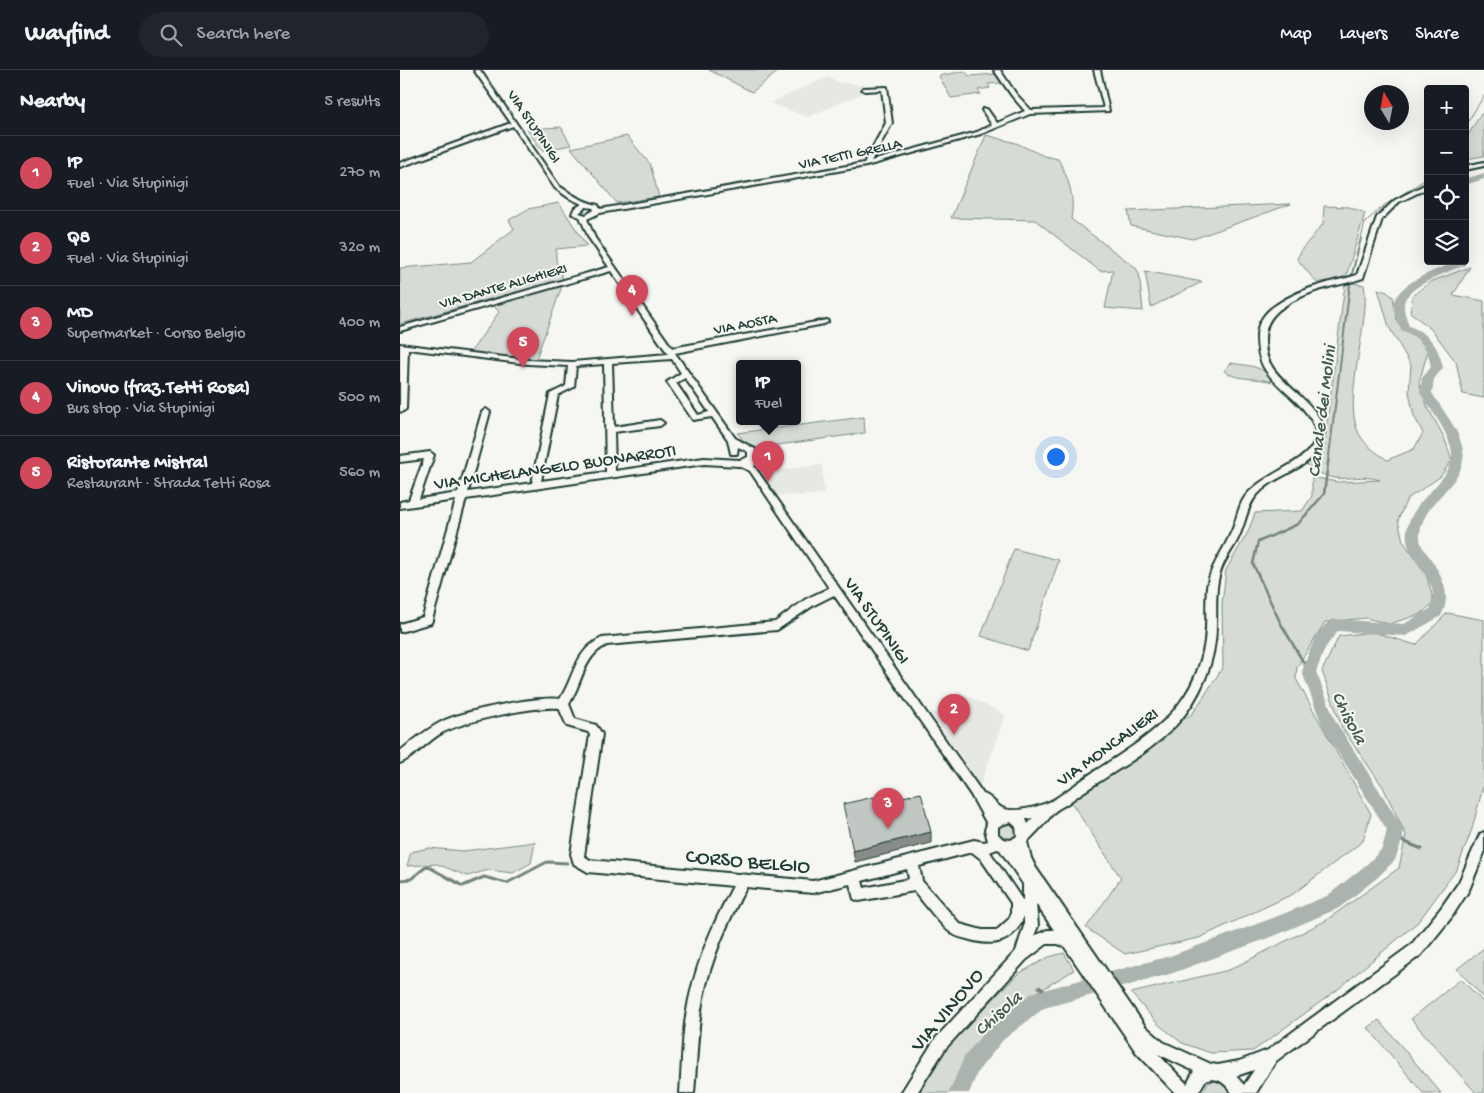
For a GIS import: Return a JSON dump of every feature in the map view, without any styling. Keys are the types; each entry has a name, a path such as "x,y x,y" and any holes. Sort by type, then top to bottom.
{"street":[{"name":"VIA STUPINIGI","path":"476,70 557,187 594,209"},
{"path":"997,70 1014,95 1029,112 1108,110 1097,70"},
{"path":"865,89 885,88 889,123 866,164"},
{"path":"985,110 996,127"},
{"name":"VIA TETTI GRELLA","path":"594,209 866,164 996,127 1029,112"},
{"path":"400,165 514,124"},
{"path":"1469,167 1484,164"},
{"name":"VIA MONCALIERI","path":"1011,816 1049,808 1140,748 1172,721 1190,699 1205,667 1210,643 1213,583 1216,568 1233,539 1248,500 1258,488 1312,452 1318,443 1320,423 1313,413 1276,381 1262,355 1260,335 1265,319 1279,305 1316,289 1360,276 1380,218 1397,201 1424,187"},
{"name":"VIA STUPINIGI","path":"571,197 576,206 575,214 583,217 590,233 732,440 736,458 753,469 834,590 974,791 997,837 1076,944"},
{"path":"576,210 594,209"},
{"path":"583,217 594,209"},
{"path":"590,233 594,209"},
{"name":"VIA DANTE ALIGHIERI","path":"400,329 614,268"},
{"name":"VIA AOSTA","path":"402,346 528,362 572,364 608,362 672,353 824,322"},
{"path":"402,346 402,409"},
{"path":"608,362 611,474"},
{"path":"536,484 554,394 570,387 572,364"},
{"path":"686,374 671,382 696,418 714,414"},
{"path":"400,628 427,620 486,412"},
{"path":"610,430 660,423"},
{"name":"VIA STUPINIGI","path":"732,440 746,448"},
{"path":"736,458 746,448 753,453 753,469"},
{"path":"400,459 430,455 413,503"},
{"path":"736,458 753,458"},
{"name":"VIA MICHELANGELO BUONARROTI","path":"400,505 536,484 736,458"},
{"path":"400,758 432,733 451,723 555,702 563,704 574,687 585,654 593,645 606,641 776,626 810,602 834,590"},
{"name":"CORSO BELGIO","path":"563,704 571,723 592,728 596,734 577,854 578,860 588,866 813,887 976,846 984,848 997,837"},
{"name":"VIA STUPINIGI","path":"974,791 996,811 1011,816"},
{"name":"VIA MONCALIERI","path":"1022,838 1043,818 1049,808"},
{"path":"1022,838 1016,846 997,837 998,818 1011,816 1022,824 1022,838 1029,866 1076,944 1136,1033 1152,1061 1185,1093"},
{"path":"1191,1093 1196,1078 1214,1072 1239,1068 1272,1056 1416,950 1446,913 1464,886 1484,838"},
{"path":"912,862 916,884 956,929 982,937 1000,936 1014,924 1018,915 1017,901 976,846"},
{"path":"854,876 859,895 916,884"},
{"path":"687,1093 693,1016 702,975 714,937 743,880"},
{"name":"VIA VINOVO","path":"1021,956 1031,926 1029,882"},
{"name":"VIA VINOVO","path":"908,1093 940,1044 1021,956 1038,941 1047,938 1058,936 1076,944"},
{"path":"1136,1033 1170,1054 1227,1076 1240,1093"},
{"path":"1247,1093 1272,1056"}],"shaded area":[{"path":"709,70 780,70 752,92"},
{"path":"965,71 969,76 997,74 1002,83 988,84 990,88 978,90 981,94 951,98 939,76"},
{"path":"828,77 839,83 866,85 872,89 808,117 770,103"},
{"path":"1481,114 1484,115 1484,156 1469,158 1469,134"},
{"path":"561,127 571,145 542,151 527,129"},
{"path":"986,135 1016,143 1044,156 1058,159 1072,196 1071,219 1135,267 1139,273 1143,311 1105,308 1113,270 1100,271 1035,220 951,218"},
{"path":"627,136 650,164 659,197 617,203 571,148"},
{"path":"559,203 587,246 556,249 556,261 563,279 400,324 400,268 471,262 514,229 509,220 528,209"},
{"path":"1291,204 1193,239 1131,226 1128,211"},
{"path":"1324,206 1349,207 1365,213 1346,277 1317,283 1297,259 1302,249 1323,224"},
{"path":"1470,267 1453,295 1484,301 1484,398 1463,394 1456,362 1432,330 1410,312 1413,295 1430,282"},
{"path":"1145,271 1202,282 1151,307"},
{"path":"1345,284 1364,285 1364,321 1354,388 1353,408 1356,426 1363,440 1387,460 1414,449 1423,433 1414,416 1409,392 1411,365 1389,327 1378,289 1387,292 1393,297 1397,321 1403,329 1415,334 1428,350 1419,383 1428,408 1444,437 1452,460 1440,477 1407,499 1398,520 1403,541 1426,574 1434,602 1421,614 1389,624 1366,618 1325,622 1297,667 1296,679 1371,814 1363,841 1293,894 1199,938 1125,954 1086,928 1121,878 1071,802 1193,713 1223,667 1222,604 1226,570 1248,532 1255,513 1302,511 1312,496 1312,477 1337,482 1380,480 1367,477 1331,477 1320,473 1306,464 1323,453"},
{"path":"562,286 536,359 470,353 499,312 493,305"},
{"path":"1231,363 1260,369 1269,376 1272,382 1241,378 1229,374 1224,371"},
{"path":"864,417 865,433 756,448 744,441 737,433 801,425"},
{"path":"822,465 824,494 775,496 760,472"},
{"path":"1014,549 1059,560 1028,651 981,636"},
{"path":"1447,613 1484,620 1484,783 1472,829 1457,869 1418,922 1337,990 1253,1051 1211,1053 1182,1043 1158,1024 1131,993 1229,970 1325,921 1399,868 1406,835 1383,787 1342,728 1322,671 1339,636 1373,632 1416,645"},
{"path":"960,692 1005,715 980,786 929,711 941,713"},
{"path":"1008,822 1014,825 1017,831 1014,837 1008,840 1002,837 999,831 1002,825"},
{"path":"535,842 531,863 513,873 489,870 467,876 437,864 407,866 411,852 429,848 463,851"},
{"path":"1484,948 1484,998 1457,969"},
{"path":"1064,953 1074,970 1001,1014 966,1057 950,1093 919,1093 952,1041 1018,974 1049,957"},
{"path":"1461,979 1484,1003 1484,1093 1476,1093 1411,1019"},
{"path":"1379,1020 1441,1093 1423,1093 1368,1028"},
{"path":"1212,1081 1221,1082 1233,1093 1203,1093 1207,1084"}],"building":[{"path":"921,793 931,832 853,851 843,804 874,797 876,803"}],"waterway":[{"name":"Canale dei Molini","path":"1469,120 1484,96"},
{"name":"Chisola","path":"1469,181 1484,176"},
{"name":"Canale dei Molini","path":"1361,239 1365,222 1385,205 1424,181"},
{"name":"Canale dei Molini","path":"1351,278 1361,238"},
{"name":"Chisola","path":"959,1093 971,1064 996,1033 1039,1000 1170,965 1274,927 1333,902 1372,871 1389,854 1395,838 1395,828 1329,725 1309,672 1319,645 1334,625 1406,630 1436,612 1440,593 1432,573 1415,544 1413,529 1417,517 1425,505 1451,474 1457,463 1458,453 1449,429 1426,393 1428,378 1437,368 1434,354 1424,338 1405,328 1400,315 1399,302 1402,296 1416,284 1457,265"},
{"name":"Canale dei Molini","path":"1329,456 1350,284"},
{"name":"Canale dei Molini","path":"1309,672 1280,622 1253,564 1258,542 1298,524 1324,494 1329,455"},
{"path":"1395,838 1422,849"},
{"path":"400,880 411,879 427,866 463,886 484,877 507,883 547,862 567,863"},
{"path":"1039,987 1052,997"}],"place":[{"name":"Vinovo (fraz.Tetti Rosa)","path":"632,316"},
{"name":"Ristorante Mistral","path":"523,368"},
{"name":"IP","path":"768,482"},
{"name":"Q8","path":"954,735"},
{"name":"MD","path":"888,829"}]}
